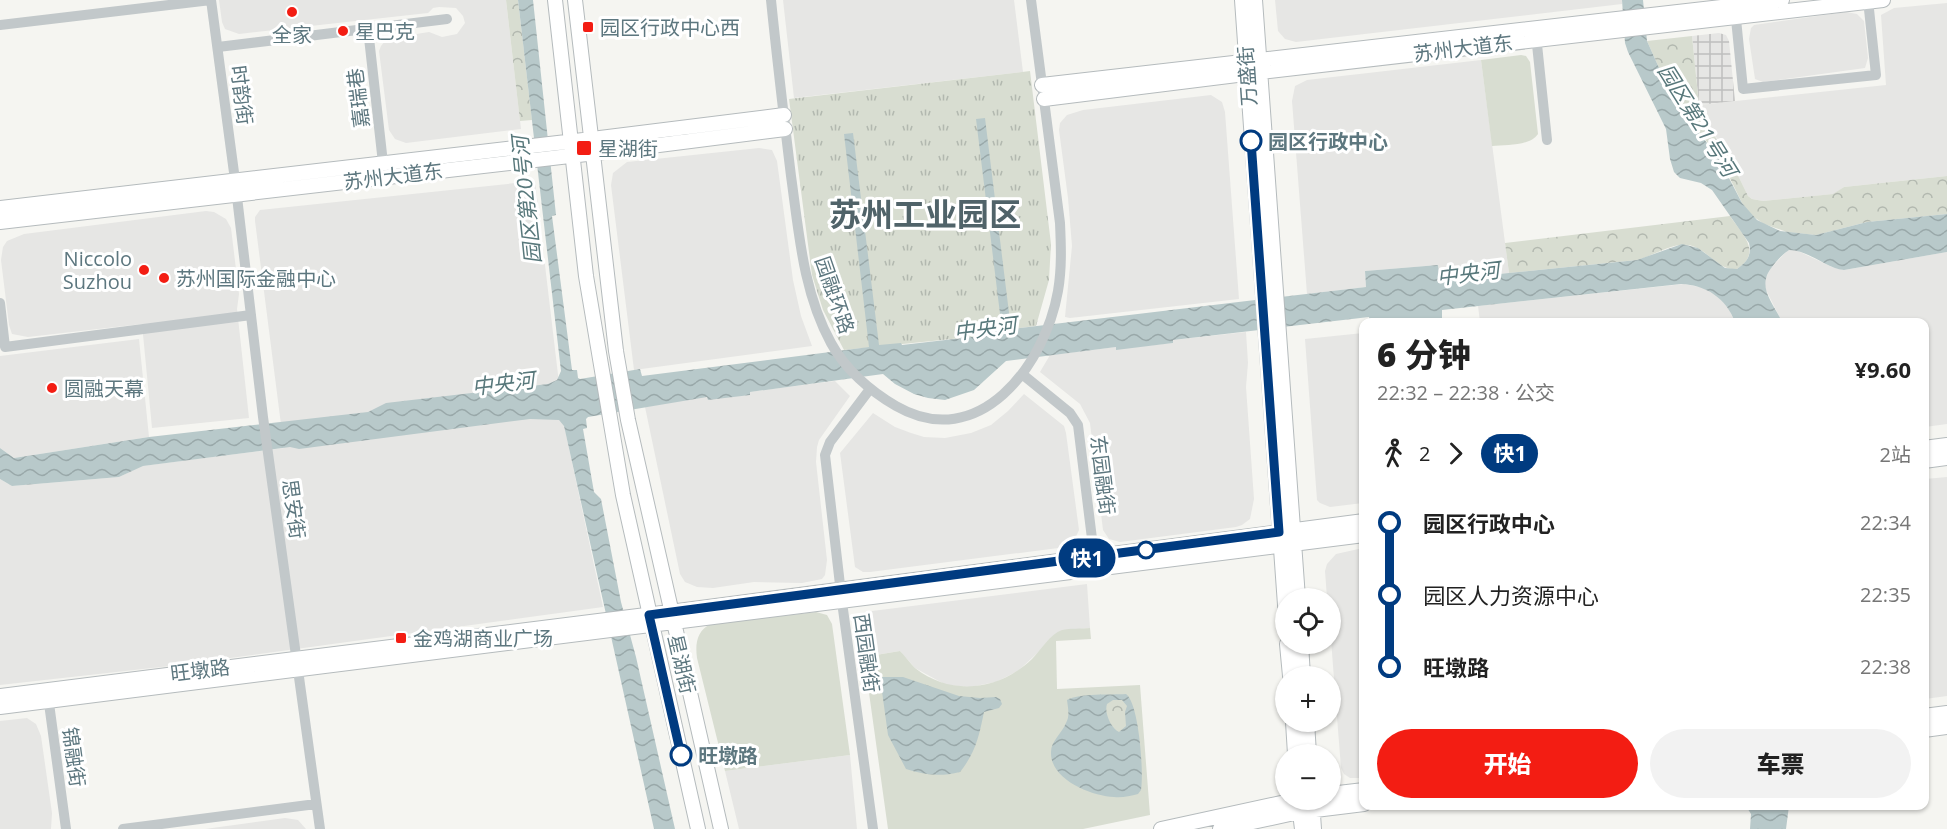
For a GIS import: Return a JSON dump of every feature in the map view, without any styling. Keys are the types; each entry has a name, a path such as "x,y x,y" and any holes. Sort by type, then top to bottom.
{"main road":[{"name":"星湖街","path":"555,0 586,276 623,495 698,829"},
{"name":"星湖街","path":"575,0 619,367 628,420 721,829"},
{"name":"万盛街","path":"1242,0 1253,67 1287,538 1286,588"},
{"name":"万盛街","path":"1253,67 1255,0"},
{"name":"苏州大道东","path":"1042,85 1253,67 1620,25 1782,0"},
{"name":"苏州大道东","path":"1734,7 1883,0"},
{"name":"苏州大道东","path":"1044,99 1253,67"},
{"name":"苏州大道东","path":"0,222 384,163 532,153 556,158 572,149 785,122"},
{"name":"苏州大道东","path":"0,207 236,187 532,153 553,144 572,149"},
{"path":"1929,447 1947,445"},
{"path":"1929,460 1947,458"},
{"name":"旺墩路","path":"0,696 48,695 841,596 1287,538 1359,522"},
{"name":"旺墩路","path":"1287,538 1359,535"},
{"name":"万盛街","path":"1287,538 1296,588"},
{"name":"旺墩路","path":"0,707 48,695"},
{"path":"1929,715 1947,713"},
{"path":"1929,729 1947,727"},
{"path":"1341,793 1359,791"},
{"path":"1341,804 1359,804"},
{"path":"1161,829 1275,809"},
{"path":"1220,829 1284,810"},
{"path":"1302,829 1304,810"},
{"path":"1306,810 1314,829"}],"street":[{"path":"0,26 211,0"},
{"name":"时韵街","path":"211,0 236,187"},
{"name":"园融环路","path":"771,0 803,263 813,302 832,346 870,389 911,414 925,418 950,419 968,416 987,407 1006,392 1024,371 1051,319 1058,290 1060,223 1030,0"},
{"path":"1734,7 1743,89 1876,75 1868,1"},
{"path":"218,47 447,19"},
{"name":"嘉瑞巷","path":"368,29 384,163"},
{"path":"1536,34 1547,140"},
{"name":"思安街","path":"236,187 263,417 320,829"},
{"path":"0,303 5,347 251,315"},
{"name":"东园融街","path":"1024,371 1070,413 1078,425 1095,563"},
{"name":"西园融街","path":"870,389 830,441 825,455 841,596 873,829"},
{"name":"锦融街","path":"48,695 66,829"},
{"path":"123,829 316,804"}],"shaded area":[{"path":"219,0 506,0 521,129 406,143 395,139 389,130 379,51 381,46 391,38 429,32 442,37 457,34 465,23 463,16 456,8 439,7 433,8 428,13 239,34 225,29"},
{"path":"783,0 1014,0 1023,72 794,98"},
{"path":"1275,0 1622,0 1622,4 1296,42 1285,39 1278,31"},
{"path":"1947,3 1947,176 1844,187 1834,194 1763,201 1748,196 1722,144 1698,116 1699,105 1886,85 1881,15 1894,8"},
{"path":"1846,12 1857,14 1864,21 1868,58 1865,68 1763,82 1755,79 1749,39 1751,28 1754,25"},
{"path":"1719,33 1726,35 1729,41 1735,101 1699,105 1692,36"},
{"path":"1481,60 1509,273 1440,280 1438,265 1365,271 1366,287 1307,294 1292,101 1295,86 1307,80"},
{"path":"1211,95 1222,102 1225,112 1239,299 1065,317 1072,246 1060,123 1067,115 1083,110"},
{"path":"759,148 772,150 777,161 793,280 801,316 812,346 634,370 611,185 613,173 627,162"},
{"name":"金鸡湖商业广场","path":"535,181 564,425 603,607 179,665 0,685 0,479 12,486 119,477 142,466 284,448 255,221 260,210"},
{"name":"苏州国际金融中心","path":"206,211 214,212 226,219 231,228 249,418 152,428 142,324 28,337 12,334 1,260 3,247 7,241 24,234"},
{"path":"1788,250 1796,250 1832,267 1844,270 1947,252 1947,424 1929,426 1929,318 1780,318 1764,281 1771,268"},
{"path":"1684,284 1704,288 1716,295 1728,307 1733,318 1480,318 1478,306"},
{"path":"1246,332 1248,363 1246,387 1254,499 1250,519 1236,527 1120,542 1109,539 1103,530 1090,423 1080,404 1040,372 1050,355 1173,343 1173,340"},
{"path":"1359,333 1359,503 1330,507 1317,500 1305,339"},
{"path":"139,339 149,437 14,458 0,448 0,356"},
{"path":"835,381 850,396 819,440 817,447 816,462 827,560 825,575 822,579 802,583 754,582 713,588 697,587 685,582 680,574 645,407 707,396 750,395 749,392"},
{"path":"1024,394 1064,426 1079,530 1073,543 1066,547 870,572 863,572 855,567 840,453 873,413 895,427 911,433 924,437 945,438 971,433 991,425"},
{"path":"1947,477 1947,696 1929,698 1929,479"},
{"path":"1359,549 1359,778 1350,778 1341,768 1341,744 1339,744 1338,732 1341,732 1341,666 1333,666 1332,654 1341,654 1341,588 1326,588 1327,564 1336,554"},
{"path":"1087,584 1090,628 1061,631 1018,671 996,682 970,687 946,685 915,668 900,651 864,657 859,618 864,612"},
{"path":"27,718 36,724 41,736 52,813 51,829 0,829 0,721"},
{"path":"850,755 857,829 739,829 725,771"},
{"path":"285,818 298,820 306,829 205,829"}],"green space":[{"path":"506,0 518,0 532,120 520,121"},
{"path":"1692,36 1699,105 1698,116 1725,149 1748,196 1752,199 1763,201 1833,194 1844,187 1947,176 1947,214 1867,222 1816,235 1787,232 1764,224 1751,215 1742,203 1725,168 1708,143 1684,115 1647,41"},
{"path":"1526,56 1530,62 1538,134 1524,143 1492,146 1481,60"},
{"path":"1030,71 1051,244 1049,280 1036,326 981,333 981,336 844,350 823,310 812,275 789,99"},
{"path":"1730,216 1748,243 1749,250 1745,263 1737,269 1724,267 1694,246 1681,245 1637,260 1509,273 1505,243"},
{"path":"816,612 827,615 832,624 850,755 725,771 697,658 696,648 700,634 711,624"},
{"path":"1090,628 1091,639 1056,641 1057,689 1140,685 1150,815 1083,829 888,829 864,657 900,651 915,668 929,677 944,683 975,686 1005,678 1019,669 1058,632 1065,629"},
{"path":"1113,700 1122,700 1127,706 1126,726 1119,732 1111,724 1106,712 1107,704"}],"water":[{"path":"518,0 533,0 556,215 552,216 572,370 577,370 580,379 640,369 642,376 869,347 844,134 853,133 879,345 901,343 902,345 980,336 981,333 1002,330 976,119 985,118 1011,329 1366,287 1365,271 1438,265 1440,280 1637,260 1682,244 1698,248 1725,268 1737,269 1748,258 1749,243 1712,190 1701,183 1680,178 1674,172 1666,129 1625,43 1622,0 1643,0 1647,41 1664,79 1684,115 1717,155 1742,203 1757,220 1780,231 1816,235 1867,222 1947,214 1947,252 1844,270 1803,253 1789,250 1774,264 1767,274 1766,281 1768,294 1780,318 1733,318 1726,306 1714,294 1699,287 1681,284 1442,310 1442,318 1369,317 1173,340 1173,343 1116,350 1116,347 1006,361 974,390 945,400 914,394 895,384 883,374 750,392 750,395 708,400 707,397 588,417 586,419 587,428 583,429 594,492 601,499 621,602 636,657 675,829 654,829 564,426 559,420 530,419 299,449 290,447 143,466 119,477 12,486 0,479 0,448 14,458 149,437 368,412 386,403 548,384 557,380 561,371"},
{"path":"880,677 903,677 959,696 996,697 1002,704 999,708 984,712 973,751 960,772 939,775 920,773 906,769 888,735"},
{"path":"1126,694 1134,710 1140,739 1141,790 1138,794 1117,797 1105,796 1074,785 1057,771 1051,752 1067,720 1067,700 1087,695","holes":["1113,700 1122,700 1127,706 1126,726 1119,732 1109,720 1106,708 1107,704"]},
{"path":"1748,810 1788,810 1786,829 1750,829 1751,814"}],"bus line":[{"name":"快1","path":"681,755 649,615 1279,532 1251,141"}],"place":[{"name":"全家","path":"292,12"},
{"name":"园区行政中心西","path":"588,27"},
{"name":"星巴克","path":"343,31"},
{"name":"园区行政中心","path":"1251,141"},
{"name":"星湖街","path":"584,148"},
{"name":"Niccolo Suzhou","path":"144,270"},
{"name":"苏州国际金融中心","path":"164,278"},
{"name":"圆融天幕","path":"52,388"},
{"name":"金鸡湖商业广场","path":"401,638"},
{"name":"旺墩路","path":"681,755"}],"district":[{"name":"苏州工业园区","path":"925,213"}],"water label":[{"name":"园区第21号河","path":"1698,120"},
{"name":"园区第20号河","path":"526,200"},
{"name":"中央河","path":"1468,273"},
{"name":"中央河","path":"985,328"},
{"name":"中央河","path":"503,383"}]}
